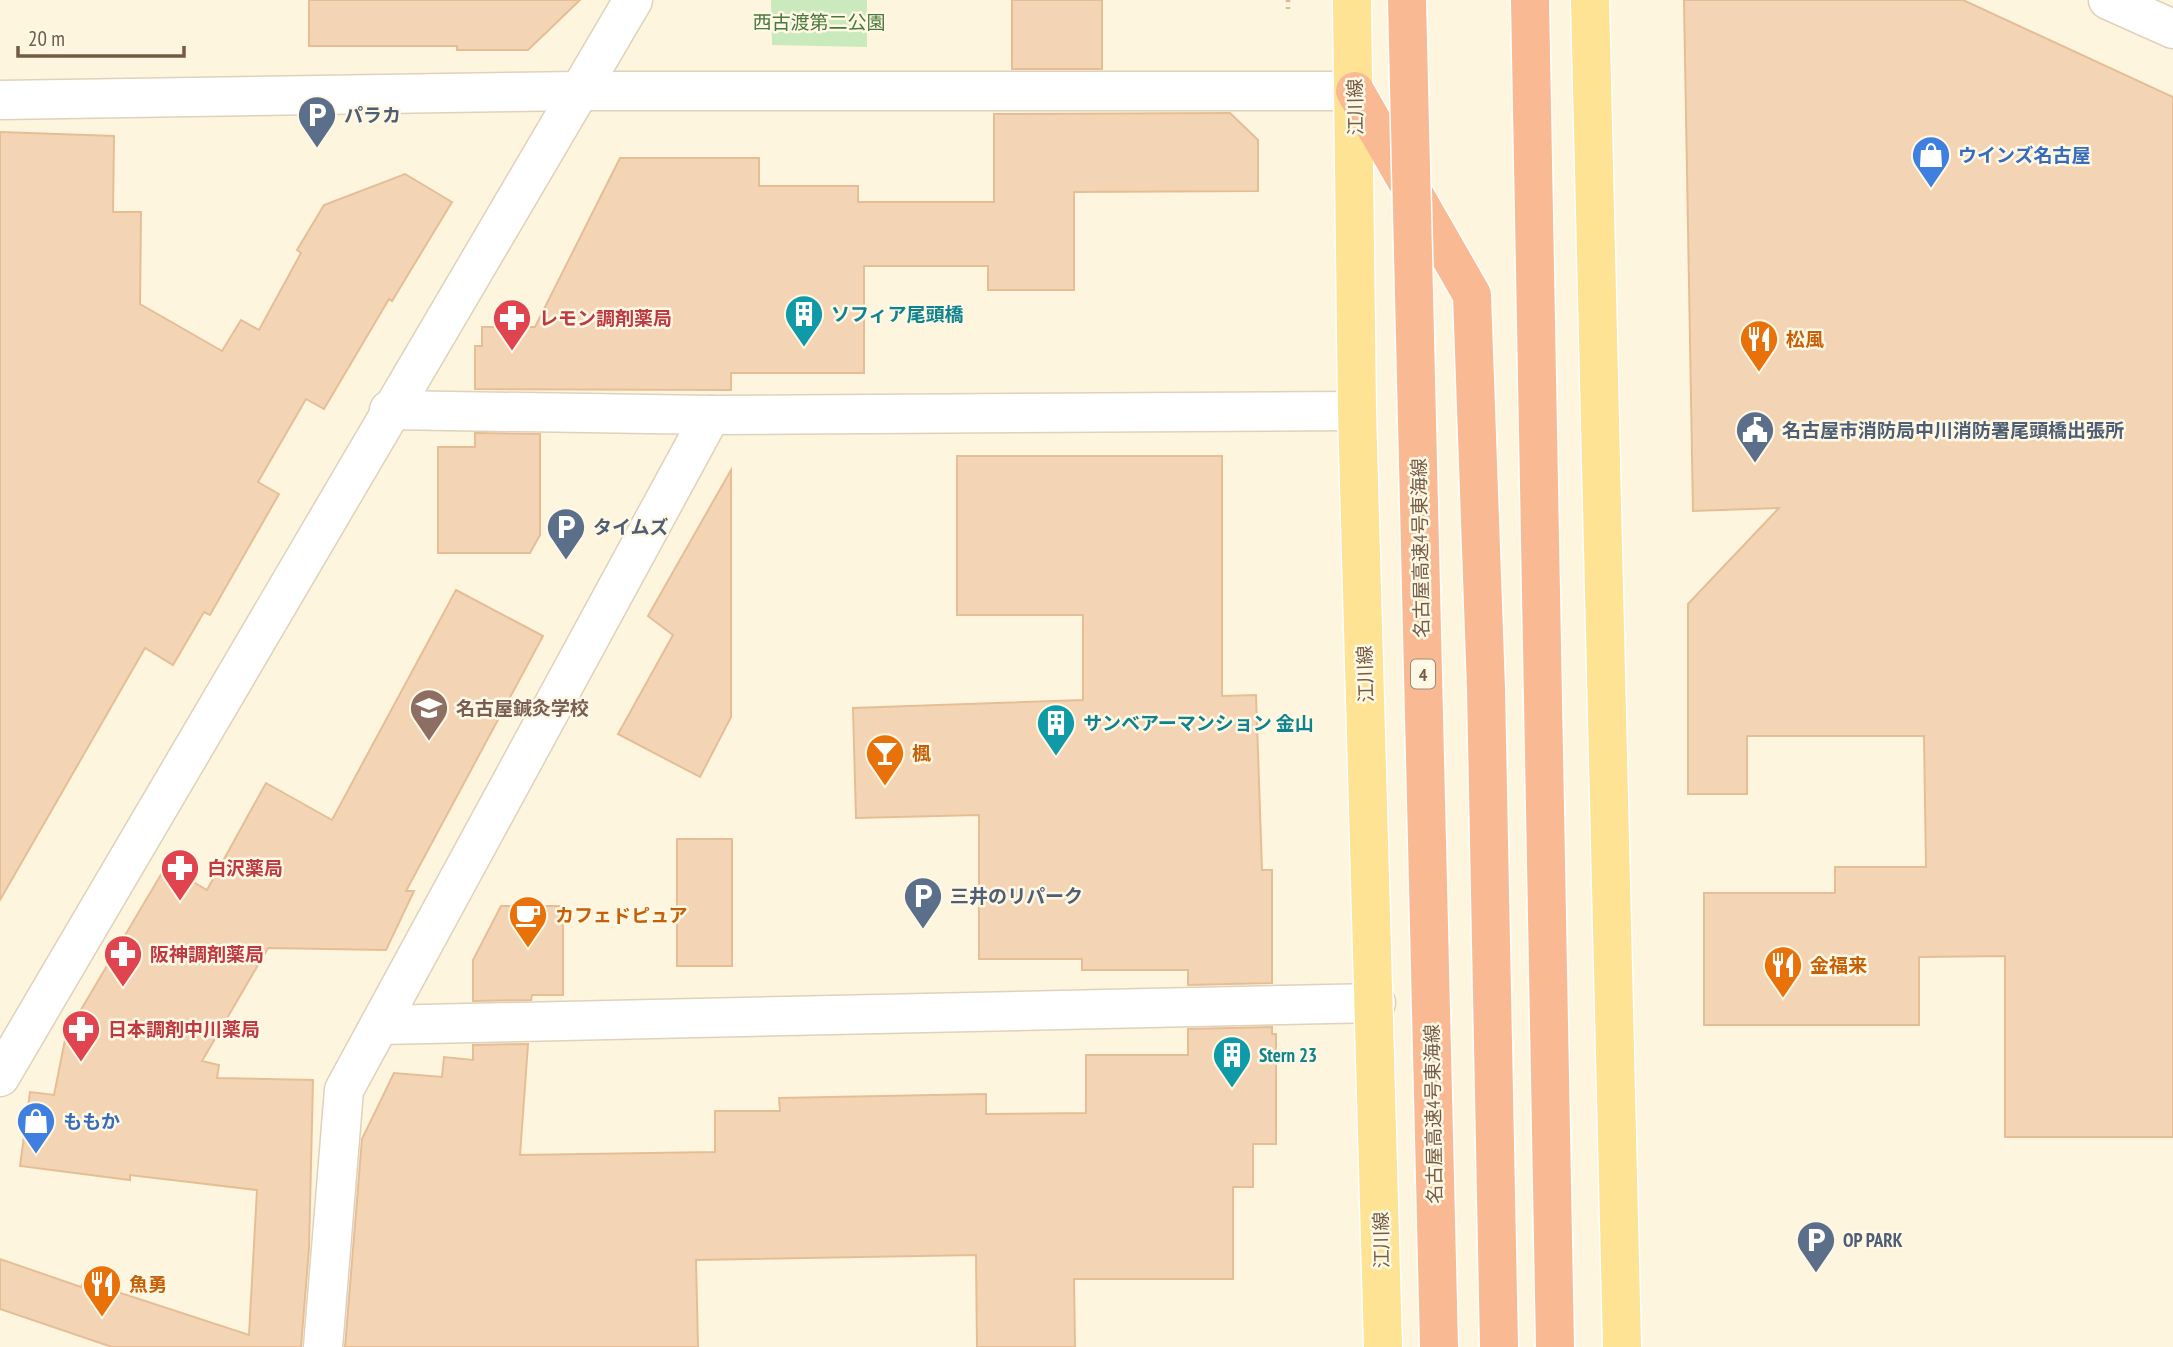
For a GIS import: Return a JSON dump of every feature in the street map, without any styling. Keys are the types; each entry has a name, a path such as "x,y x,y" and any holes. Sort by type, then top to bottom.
{"highway":[{"name":"名古屋高速4号東海線","path":"1407,0 1439,1347"},
{"path":"1530,0 1555,1347"},
{"path":"1355,91 1472,295 1486,690 1499,1347"}],"main road":[{"name":"江川線","path":"1352,0 1357,411 1384,1347"},
{"path":"1590,0 1622,1347"}],"street":[{"path":"0,1077 389,410 633,0"},
{"path":"2108,0 2173,29"},
{"path":"0,100 580,91 1355,91"},
{"path":"389,410 711,415 1357,411"},
{"path":"323,1347 344,1090 711,415"},
{"path":"380,1025 1376,1003"}],"path":[{"path":"1288,0 1288,14"}],"green space":[{"name":"西古渡第二公園","path":"771,0 867,0 867,47 772,45"}],"building":[{"path":"309,0 580,0 528,50 457,50 457,46 309,46"},
{"path":"1012,0 1102,0 1102,69 1012,69"},
{"path":"1684,0 1963,0 2173,97 2173,1137 2005,1137 2005,956 1919,957 1919,1025 1704,1025 1704,893 1835,893 1835,867 1926,867 1924,736 1747,736 1747,794 1688,794 1688,604 1779,508 1693,511"},
{"path":"1230,113 1258,140 1258,191 1074,192 1074,290 988,290 988,266 864,266 864,373 731,373 731,390 475,389 475,346 482,346 482,327 535,327 620,158 759,158 759,186 858,186 858,202 994,202 994,114"},
{"path":"0,132 114,136 113,212 141,212 140,304 222,351 241,320 259,330 301,253 297,250 324,205 405,174 452,202 392,301 389,299 324,409 306,399 258,482 279,494 210,615 204,612 173,665 145,648 0,900"},
{"path":"475,433 540,434 540,535 530,553 438,553 438,447 475,447"},
{"path":"957,456 1222,456 1222,696 1256,695 1262,870 1272,870 1272,983 1188,985 1188,970 1082,970 1082,959 979,959 979,815 856,818 853,708 1083,700 1083,615 957,615"},
{"path":"731,470 731,717 700,777 618,734 673,635 648,616"},
{"path":"456,590 543,636 406,891 414,891 386,950 268,948 202,1061 219,1065 217,1078 313,1080 309,1248 301,1347 112,1347 0,1309 0,1259 81,1287 84,1281 249,1335 257,1190 130,1175 130,1180 20,1166 30,1092 54,1095 66,1035 166,866 207,890 266,783 332,820"},
{"path":"677,839 732,839 732,966 677,966"},
{"path":"501,906 563,906 563,995 532,995 531,1000 473,1001 473,960"},
{"path":"1272,1027 1272,1034 1276,1034 1276,1144 1253,1144 1253,1187 1233,1187 1233,1279 1074,1279 1075,1347 977,1347 976,1255 696,1260 698,1347 345,1347 362,1139 394,1073 442,1077 444,1057 473,1060 473,1045 528,1044 520,1155 715,1152 715,1111 780,1111 779,1098 986,1094 986,1114 1086,1113 1086,1055 1188,1055 1188,1029"}],"place":[{"name":"パラカ","path":"317,149"},
{"name":"ウインズ名古屋","path":"1931,189"},
{"name":"ソフィア尾頭橋","path":"804,348"},
{"name":"レモン調剤薬局","path":"512,352"},
{"name":"松風","path":"1759,373"},
{"name":"名古屋市消防局中川消防署尾頭橋出張所","path":"1755,464"},
{"name":"タイムズ","path":"566,561"},
{"name":"名古屋鍼灸学校","path":"429,742"},
{"name":"サンベアーマンション 金山","path":"1056,757"},
{"name":"楓","path":"885,787"},
{"name":"白沢薬局","path":"180,902"},
{"name":"三井のリパーク","path":"923,930"},
{"name":"カフェドピュア","path":"528,949"},
{"name":"阪神調剤薬局","path":"123,988"},
{"name":"金福来","path":"1783,999"},
{"name":"日本調剤中川薬局","path":"81,1063"},
{"name":"Stern 23","path":"1232,1089"},
{"name":"ももか","path":"36,1155"},
{"name":"OP PARK","path":"1816,1274"},
{"name":"魚勇","path":"102,1318"}]}
